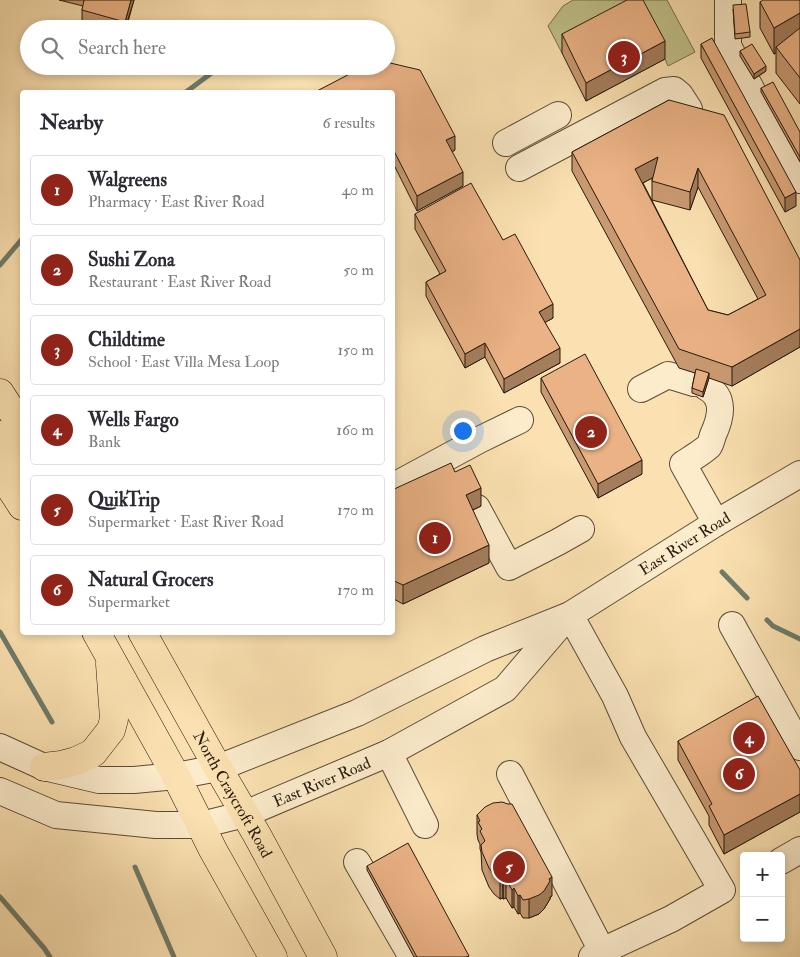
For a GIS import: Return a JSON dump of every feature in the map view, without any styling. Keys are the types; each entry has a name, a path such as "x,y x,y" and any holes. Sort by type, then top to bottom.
{"main road":[{"path":"0,393 20,424"},
{"path":"0,435 20,467"},
{"path":"0,472 20,503"},
{"name":"North Craycroft Road","path":"144,635 323,957"},
{"path":"44,767 76,761 93,753 110,730 114,719 103,644"},
{"path":"103,644 176,776 213,850 272,957"}],"street":[{"path":"728,0 728,46 800,180"},
{"path":"519,168 665,91 674,90 680,95 689,109"},
{"path":"506,143 558,116"},
{"path":"642,389 668,375 713,390 718,398 720,407 719,422 708,446 683,464 716,523"},
{"path":"395,486 456,467 520,420"},
{"name":"East River Road","path":"0,747 44,767 99,780 134,780 176,776 218,768 357,713 485,649 570,615 716,523 800,474"},
{"path":"477,508 509,567 581,528"},
{"path":"510,774 597,954 670,919 722,890 634,737 615,696 570,615"},
{"name":"East River Road","path":"0,791 56,815 156,825 201,825 245,814 389,753 505,689 570,615"},
{"path":"732,625 800,747"},
{"path":"389,753 426,825"},
{"path":"785,858 800,850"},
{"path":"357,862 412,957"}],"green space":[{"path":"573,0 667,0 695,52 668,66 665,59 562,53 548,26 563,6"}],"building":[{"path":"84,0 131,0 126,20 118,20 82,10"},
{"path":"627,0 643,0 665,41 586,83 562,34"},
{"path":"763,0 800,0 800,13 774,28 760,2"},
{"path":"746,4 750,32 735,34 733,5"},
{"path":"800,28 800,78 776,47"},
{"path":"712,38 796,192 785,198 701,44"},
{"path":"752,44 766,66 754,74 740,51"},
{"path":"395,64 420,70 455,136 446,140 463,172 417,196 395,153 395,90 319,90 348,75 395,75"},
{"path":"773,82 800,132 800,157 761,88"},
{"path":"669,100 724,115 800,260 800,329 732,367 679,349 572,152","holes":["658,157 652,181 690,192 698,168 766,295 728,315 708,310 635,169"]},
{"path":"471,183 503,240 515,234 553,304 539,312 560,348 504,379 485,343 465,354 426,282 446,271 415,214"},
{"path":"585,354 642,460 598,484 541,378"},
{"path":"696,369 709,373 703,392 692,388"},
{"path":"451,463 455,472 470,465 481,488 466,495 489,545 403,585 395,581 395,489"},
{"path":"758,696 800,770 800,794 724,835 709,806 712,804 678,741"},
{"path":"493,803 512,804 552,877 549,879 550,881 544,891 529,899 523,900 520,895 518,896 514,888 512,890 506,879 500,881 494,875 482,852 481,845 485,841 480,831 482,829 477,815 485,807"},
{"path":"408,843 469,956 417,957 367,866"}],"waterway":[{"path":"189,90 209,75"},
{"path":"0,265 20,241"},
{"path":"722,572 747,598"},
{"path":"767,620 773,626 800,639"},
{"path":"0,632 52,722"},
{"path":"135,867 174,957"},
{"path":"0,897 50,957"}],"place":[{"name":"Childtime","path":"624,57"},
{"name":"Sushi Zona","path":"591,432"},
{"name":"Walgreens","path":"435,538"},
{"name":"Wells Fargo","path":"749,738"},
{"name":"Natural Grocers","path":"739,774"},
{"name":"QuikTrip","path":"509,867"}]}
